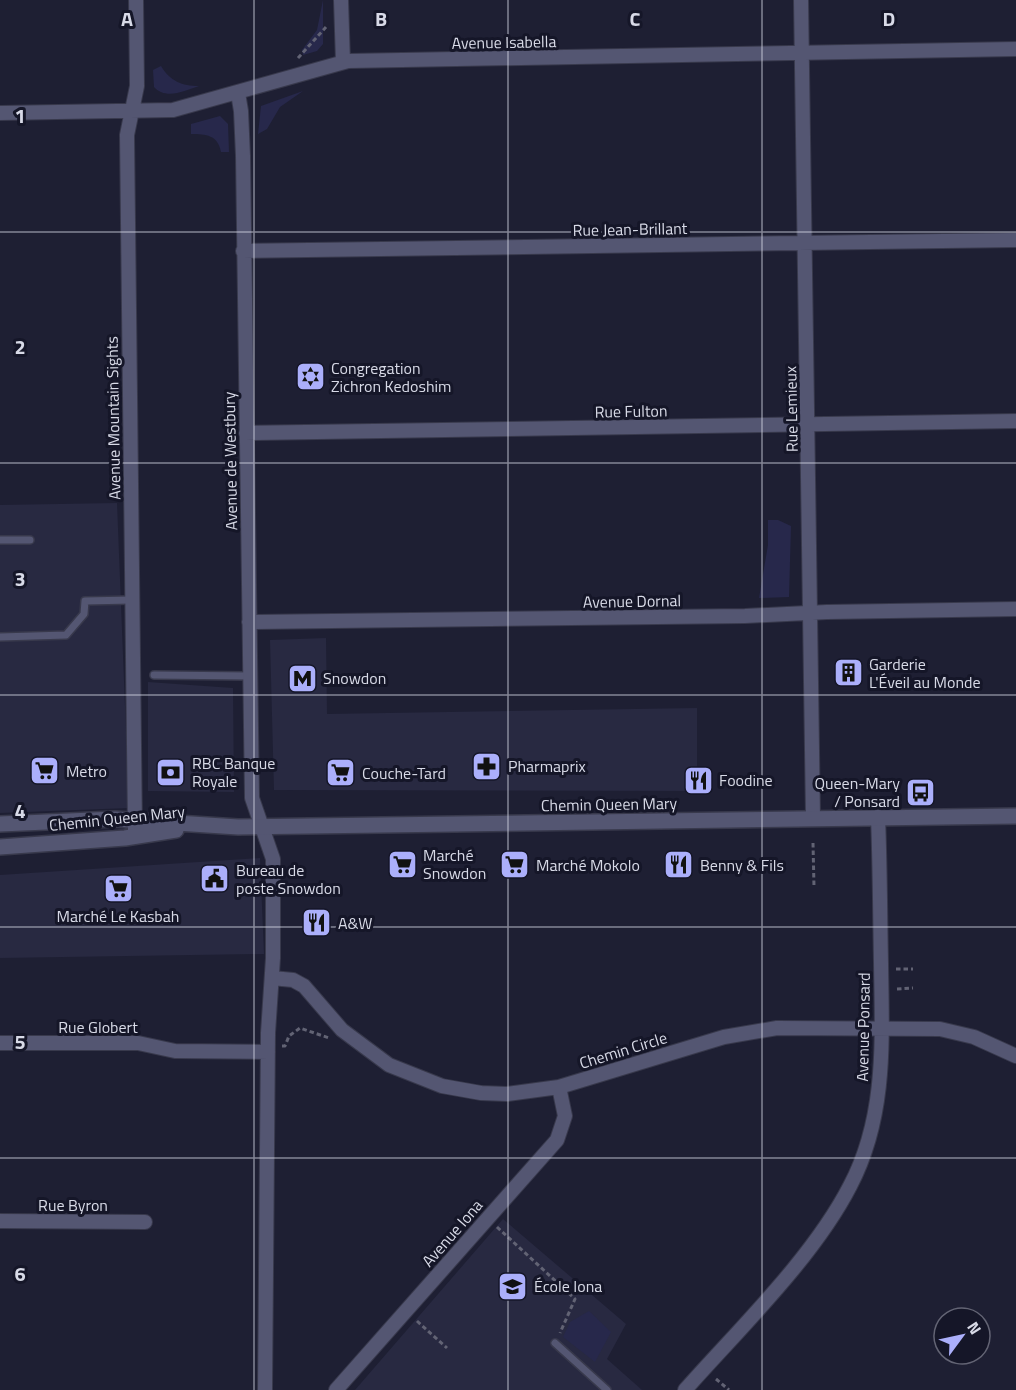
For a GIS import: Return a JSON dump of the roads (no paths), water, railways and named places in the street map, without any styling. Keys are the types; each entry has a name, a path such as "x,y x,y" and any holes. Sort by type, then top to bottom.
{"street":[{"name":"Avenue Mountain Sights","path":"135,836 127,135 137,86 136,0"},
{"path":"341,0 342,62"},
{"name":"Rue Lemieux","path":"801,0 813,818"},
{"name":"Avenue Isabella","path":"0,113 173,110 342,62 1016,49"},
{"name":"Avenue de Westbury","path":"238,93 242,118 252,798 262,826"},
{"name":"Rue Jean-Brillant","path":"243,251 1016,240"},
{"name":"Rue Fulton","path":"246,433 1016,421"},
{"name":"Avenue Dornal","path":"249,622 745,616 1016,609"},
{"name":"Chemin Queen Mary","path":"0,824 134,820 203,826 262,826 1016,816"},
{"name":"Avenue Ponsard","path":"685,1390 814,1243 851,1184 864,1154 876,1110 880,1078 878,817"},
{"name":"Chemin Queen Mary","path":"0,847 135,836 203,826"},
{"path":"262,826 273,859 274,1049 265,1390"},
{"name":"Chemin Circle","path":"272,978 298,982 332,1020 360,1045 389,1065 442,1086 481,1093 507,1094 559,1087 737,1033 777,1028 881,1027 950,1031 985,1041 1016,1056"},
{"name":"Rue Globert","path":"0,1043 143,1044 175,1051 274,1049"},
{"name":"Avenue Iona","path":"336,1390 557,1140 565,1116 559,1087"},
{"name":"Rue Byron","path":"0,1221 145,1222"}],"lane":[{"path":"0,540 30,540"},
{"path":"0,637 66,634 84,615 85,601 131,600"},
{"path":"154,675 250,676"},
{"path":"555,1343 607,1390"}],"place":[{"name":"Congregation Zichron Kedoshim","path":"310,377"},
{"name":"Garderie L'Éveil au Monde","path":"848,673"},
{"name":"Snowdon","path":"302,678"},
{"name":"Pharmaprix","path":"487,766"},
{"name":"Metro","path":"45,771"},
{"name":"RBC Banque Royale","path":"171,772"},
{"name":"Couche-Tard","path":"341,773"},
{"name":"Foodine","path":"698,780"},
{"name":"Queen-Mary / Ponsard","path":"921,792"},
{"name":"Marché Snowdon","path":"402,864"},
{"name":"Marché Mokolo","path":"515,865"},
{"name":"Benny & Fils","path":"679,865"},
{"name":"Bureau de poste Snowdon","path":"215,879"},
{"name":"Marché Le Kasbah","path":"118,888"},
{"name":"A&W","path":"317,923"},
{"name":"École Iona","path":"513,1286"}]}
